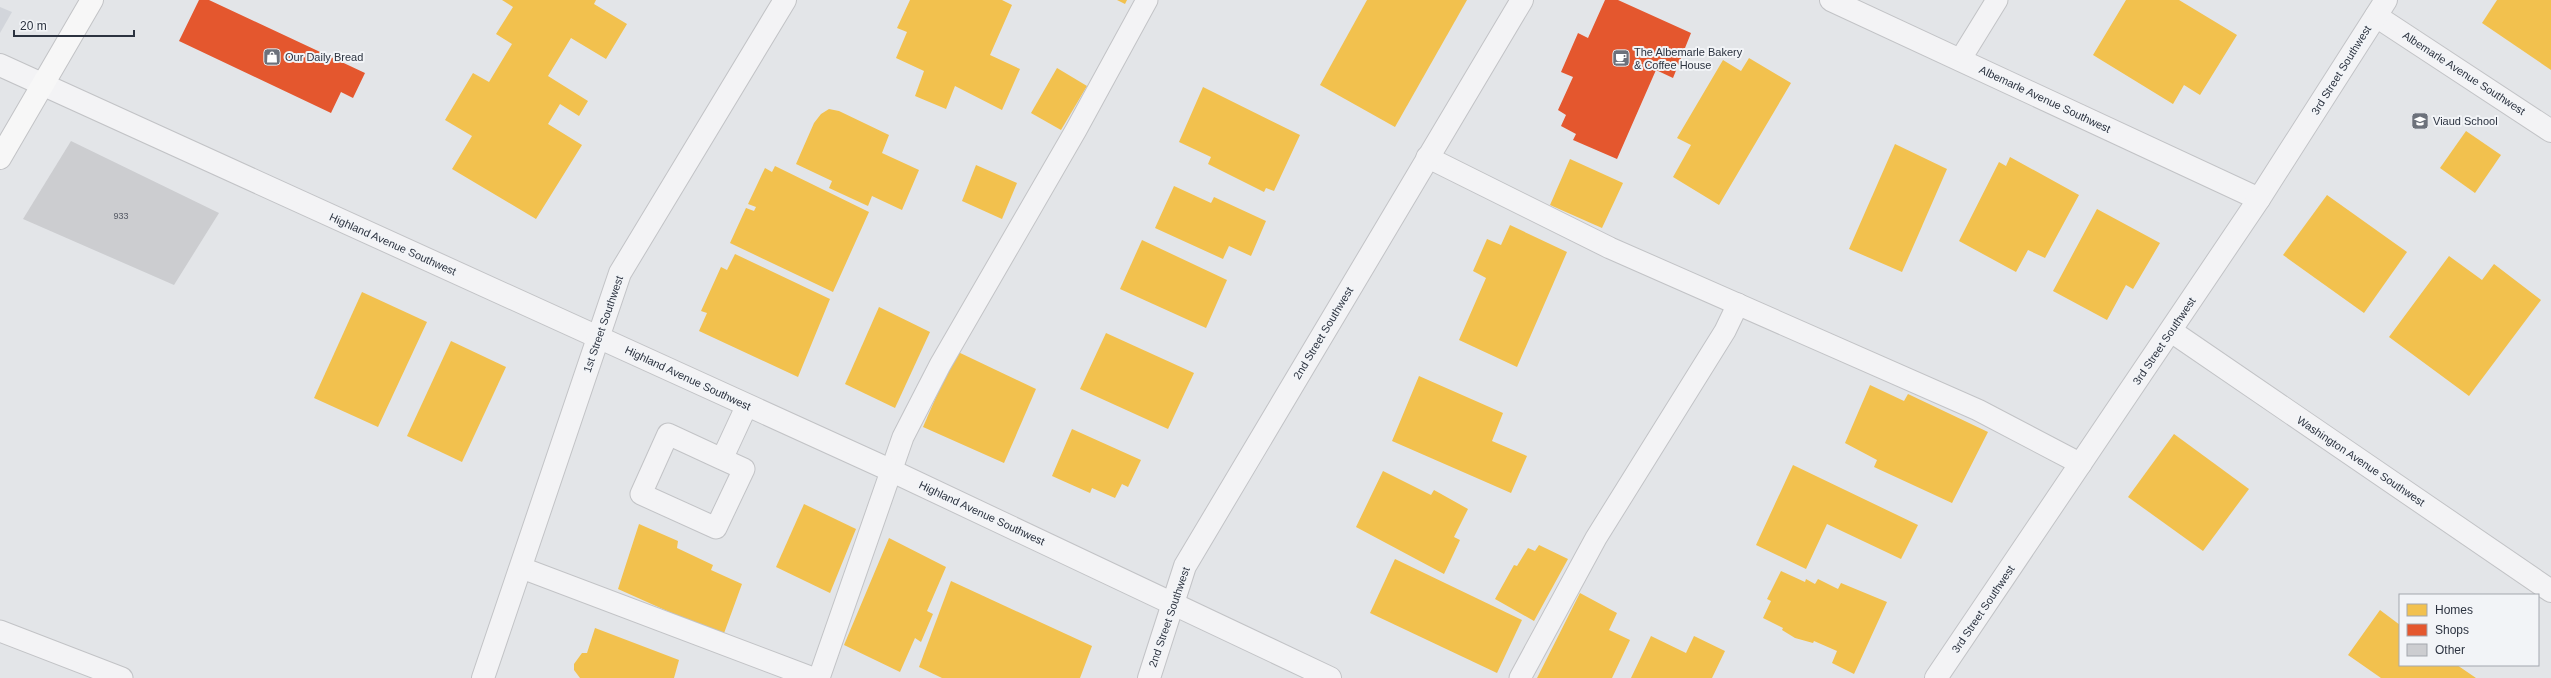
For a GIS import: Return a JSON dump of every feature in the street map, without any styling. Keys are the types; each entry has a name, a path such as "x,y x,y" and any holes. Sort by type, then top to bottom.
{"main road":[{"path":"0,158 92,0"}],"street":[{"name":"1st Street Southwest","path":"483,678 522,568 597,336 620,273 785,0"},
{"name":"2nd Street Southwest","path":"1149,678 1171,604 1185,566 1427,157 1522,0"},
{"name":"Albemarle Avenue Southwest","path":"1831,0 2259,199"},
{"name":"Albemarle Avenue Southwest","path":"2381,8 2551,130"},
{"name":"3rd Street Southwest","path":"1936,678 2259,199 2381,8"},
{"name":"Highland Avenue Southwest","path":"0,65 890,470 1054,546 1171,604 1330,678"},
{"name":"Washington Avenue Southwest","path":"2171,331 2551,591"}],"lane":[{"path":"819,678 890,470 903,437 940,365 1076,130 1147,0"},
{"path":"1960,60 1997,0"},
{"path":"1427,157 1610,248 1978,410 2081,464"},
{"path":"1520,678 1596,538 1724,331 1738,304"},
{"path":"722,459 747,405"},
{"path":"668,434 722,459 744,469 716,528 641,494 668,434"},
{"path":"522,568 813,678"},
{"path":"0,631 122,678"}],"shaded area":[{"path":"0,7 12,12 0,33"}],"building: Homes":[{"path":"502,0 596,0 594,4 627,24 606,59 571,38 548,76 588,101 579,116 560,104 548,124 582,145 536,219 452,169 472,136 445,120 473,73 489,82 512,44 496,34 513,7"},
{"path":"910,0 1002,0 1012,5 990,55 1020,69 1002,110 955,86 946,109 915,96 924,71 896,58 907,32 897,28"},
{"path":"1117,0 1127,0 1125,4"},
{"path":"1367,0 1467,0 1395,127 1320,85"},
{"path":"2126,0 2179,0 2237,35 2200,95 2184,85 2173,104 2093,55"},
{"path":"2497,0 2551,0 2551,70 2482,23"},
{"path":"1749,58 1791,83 1719,205 1673,177 1691,145 1677,138 1723,60 1741,71"},
{"path":"1057,68 1087,86 1061,130 1031,113"},
{"path":"1203,87 1300,135 1274,191 1266,188 1264,192 1208,164 1211,157 1179,142"},
{"path":"829,109 839,111 889,135 882,153 919,170 902,210 872,196 868,206 829,188 832,181 796,164 814,123 821,114"},
{"path":"2466,131 2501,155 2475,193 2440,168"},
{"path":"1895,144 1947,169 1902,272 1849,249"},
{"path":"2010,157 2079,195 2045,258 2028,250 2016,272 1959,241 1999,162 2006,166"},
{"path":"1570,159 1623,183 1602,228 1550,205"},
{"path":"976,165 1017,183 1002,219 962,201"},
{"path":"775,166 869,212 833,292 730,243 746,208 754,211 756,207 748,204 765,168 772,172"},
{"path":"1174,186 1211,203 1214,197 1266,221 1251,256 1229,246 1223,259 1155,228"},
{"path":"2327,195 2407,252 2364,313 2283,255"},
{"path":"2097,209 2160,243 2133,289 2126,285 2107,320 2053,291"},
{"path":"1510,225 1567,252 1517,367 1459,340 1486,278 1473,271 1487,239 1501,245"},
{"path":"1142,240 1227,280 1206,328 1120,289"},
{"path":"735,254 830,299 798,377 699,331 707,313 701,311 721,267 727,270"},
{"path":"2449,256 2482,280 2494,264 2541,300 2469,396 2389,337"},
{"path":"362,292 427,322 378,427 314,398"},
{"path":"879,307 930,332 895,408 845,384"},
{"path":"1106,333 1194,373 1168,429 1080,389"},
{"path":"451,341 506,367 462,462 407,436"},
{"path":"956,351 1036,389 1004,463 923,427"},
{"path":"1419,376 1503,413 1492,441 1527,456 1511,493 1392,441"},
{"path":"1870,385 1904,401 1908,394 1988,432 1952,503 1874,467 1877,460 1845,443"},
{"path":"1072,429 1141,460 1128,487 1122,484 1115,498 1092,488 1090,493 1052,476"},
{"path":"2174,434 2249,489 2203,551 2128,497"},
{"path":"1793,465 1918,525 1901,559 1827,524 1806,569 1756,545"},
{"path":"1383,471 1431,495 1434,490 1468,509 1454,537 1460,540 1444,574 1356,527"},
{"path":"804,504 856,529 830,593 776,567"},
{"path":"639,524 678,541 677,548 713,565 711,570 742,584 723,636 618,589"},
{"path":"889,538 946,567 927,611 933,614 921,642 915,638 900,672 844,645"},
{"path":"1539,545 1568,559 1534,621 1495,599 1514,565 1517,566 1528,548 1535,551"},
{"path":"1395,559 1522,620 1497,673 1370,613"},
{"path":"1781,571 1805,582 1806,579 1815,584 1818,579 1838,589 1841,583 1887,602 1854,674 1832,663 1837,651 1814,641 1813,643 1795,638 1782,630 1783,628 1763,618 1771,601 1767,599"},
{"path":"951,581 1092,646 1080,678 942,678 919,667"},
{"path":"1580,593 1617,613 1609,630 1630,640 1612,678 1537,678"},
{"path":"2380,610 2399,624 2399,666 2458,666 2476,678 2381,678 2348,655"},
{"path":"595,628 679,660 674,678 580,678 574,670 574,664 582,653 587,653"},
{"path":"1651,636 1686,653 1694,636 1725,651 1712,678 1631,678"}],"building: Shops":[{"name":"Our Daily Bread","path":"199,0 209,0 365,73 353,98 341,92 331,113 179,41"},
{"path":"1605,0 1618,0 1691,33 1673,78 1656,70 1617,159 1573,140 1576,134 1561,126 1566,115 1558,110 1573,77 1561,72 1578,33 1588,38"}],"building: Other":[{"path":"71,141 219,213 174,285 23,219"}],"place":[{"name":"Our Daily Bread","path":"272,57"},
{"name":"The Albemarle Bakery & Coffee House","path":"1621,58"},
{"name":"Viaud School","path":"2420,121"}]}
